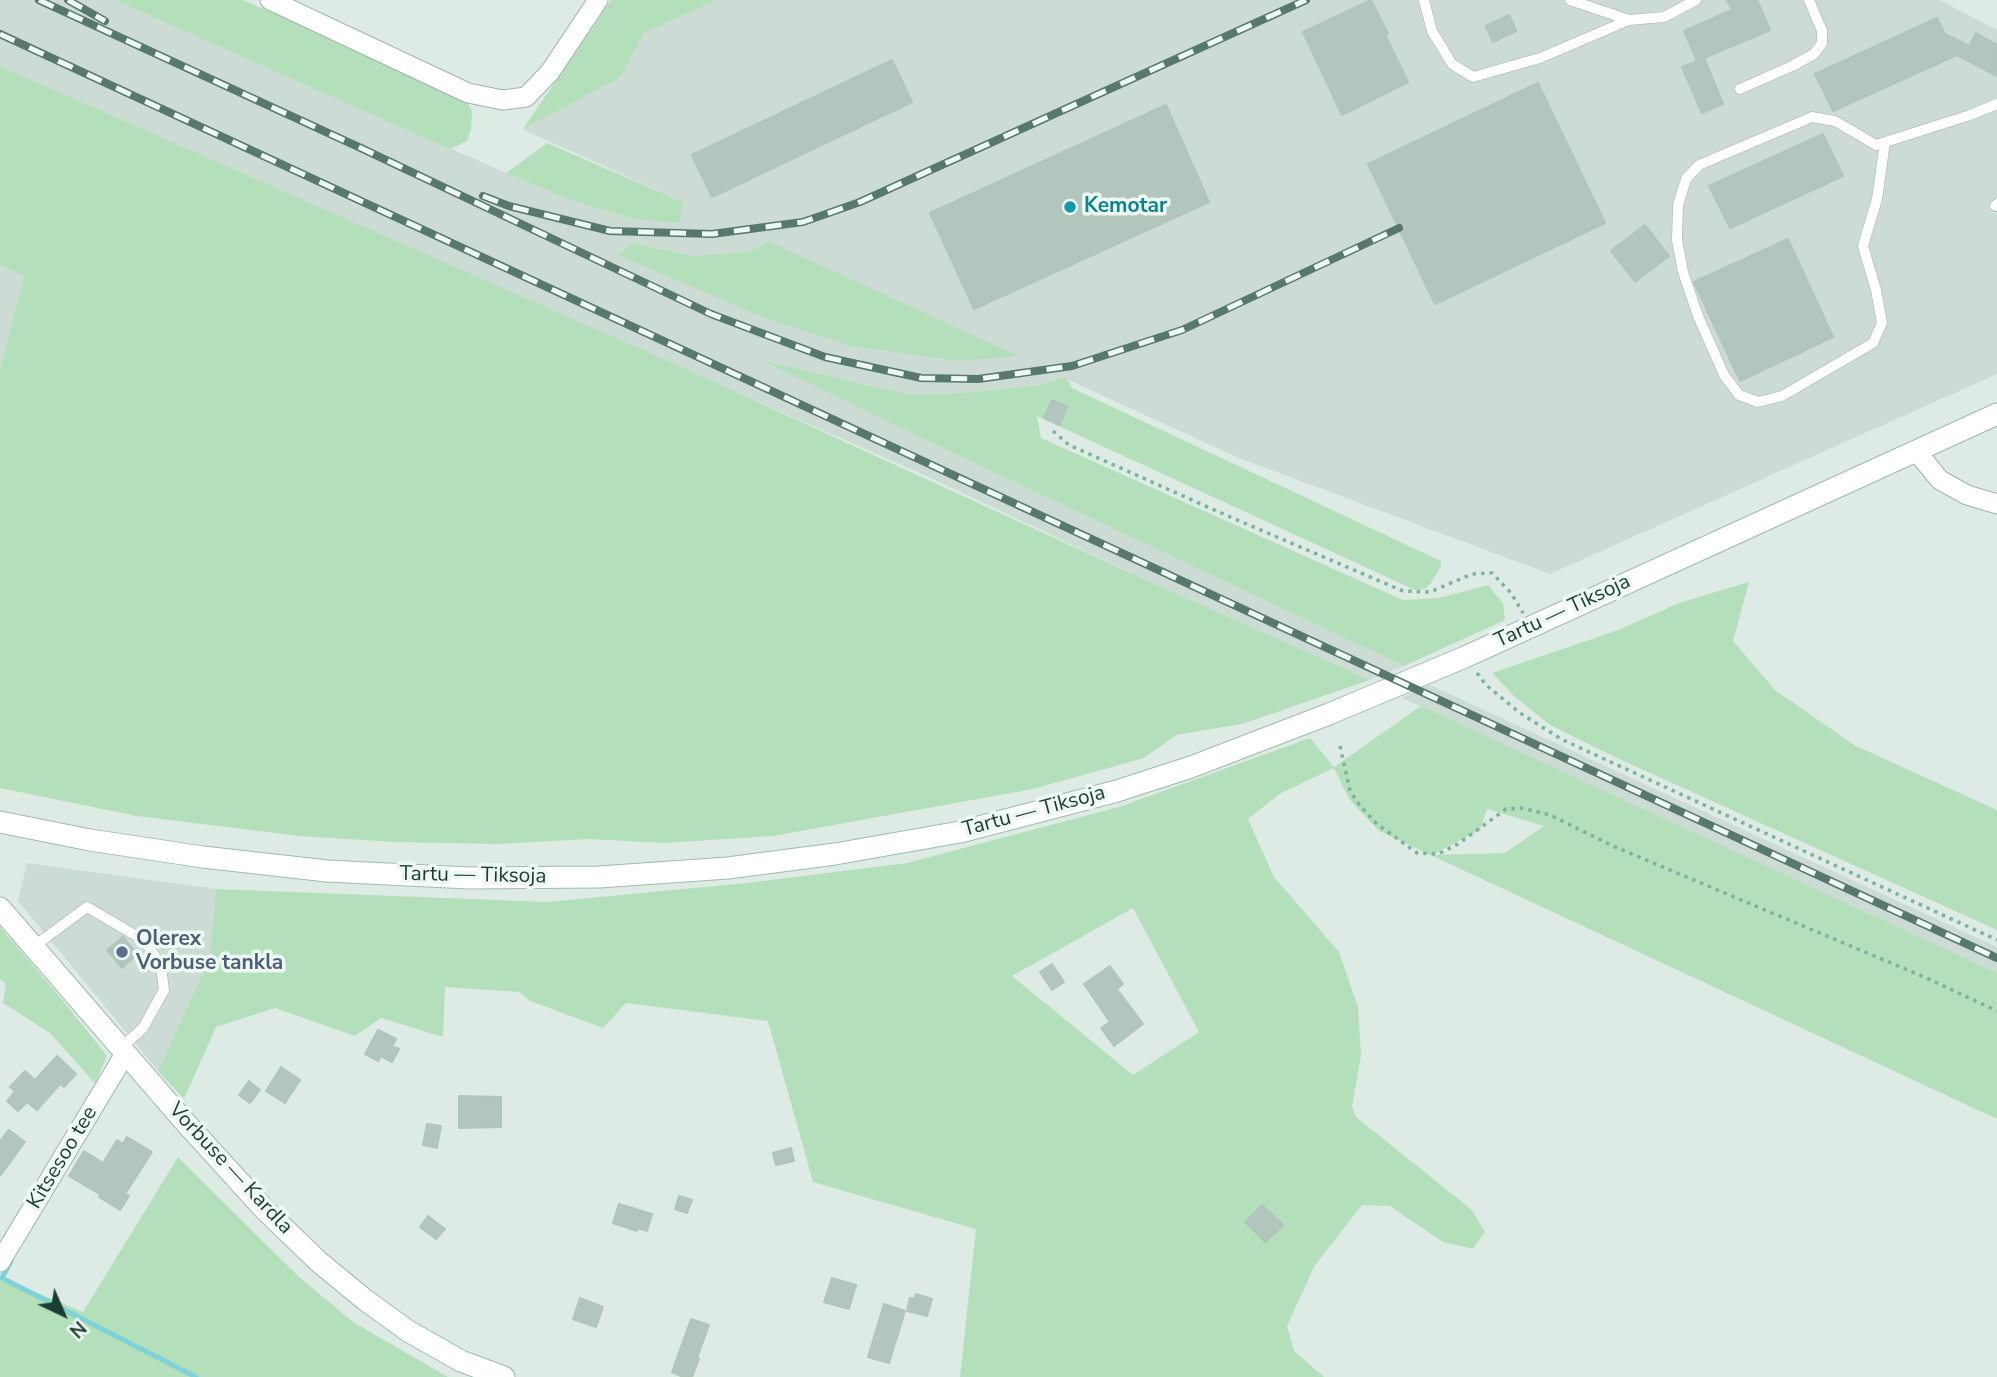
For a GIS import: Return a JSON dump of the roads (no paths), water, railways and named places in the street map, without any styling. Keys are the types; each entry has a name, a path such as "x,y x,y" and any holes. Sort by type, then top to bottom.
{"main road":[{"name":"Tartu — Tiksoja","path":"0,822 90,840 203,857 327,871 482,878 599,877 728,868 835,854 960,832 1117,791 1239,750 1465,657 1997,414"},
{"name":"Vorbuse — Kardla","path":"0,908 184,1121 265,1210 319,1262 408,1331 461,1361 504,1377"}],"street":[{"path":"270,0 468,93 503,100 526,97 550,72 598,0"},
{"path":"1916,452 1940,480 1967,495 1997,504"},
{"name":"Kitsesoo tee","path":"0,1262 123,1051"}],"lane":[{"path":"1423,0 1432,31 1452,64 1473,77 1540,58 1629,20 1664,17 1696,0"},
{"path":"1570,0 1629,20"},
{"path":"1740,89 1814,54 1822,43 1822,31 1809,0"},
{"path":"1885,142 1877,198 1863,246 1882,323 1873,343 1782,397 1758,402 1739,395 1724,375 1698,316 1683,272 1677,240 1678,205 1686,179 1699,165 1812,117 1835,121 1876,145 1997,104"},
{"path":"33,947 87,907 145,941 161,966 164,990 143,1028 123,1051"}],"waterway":[{"path":"11,1261 2,1278 196,1377"}],"railway":[{"path":"39,0 363,149 711,314 825,357 921,378 978,379 1072,366 1182,330 1399,228"},
{"path":"68,0 105,21"},
{"path":"483,196 509,206 610,231 712,234 803,222 860,202 1306,0"},
{"path":"0,34 1997,958"}],"place":[{"name":"Kemotar","path":"1070,207"},
{"name":"Olerex Vorbuse tankla","path":"122,952"}]}
